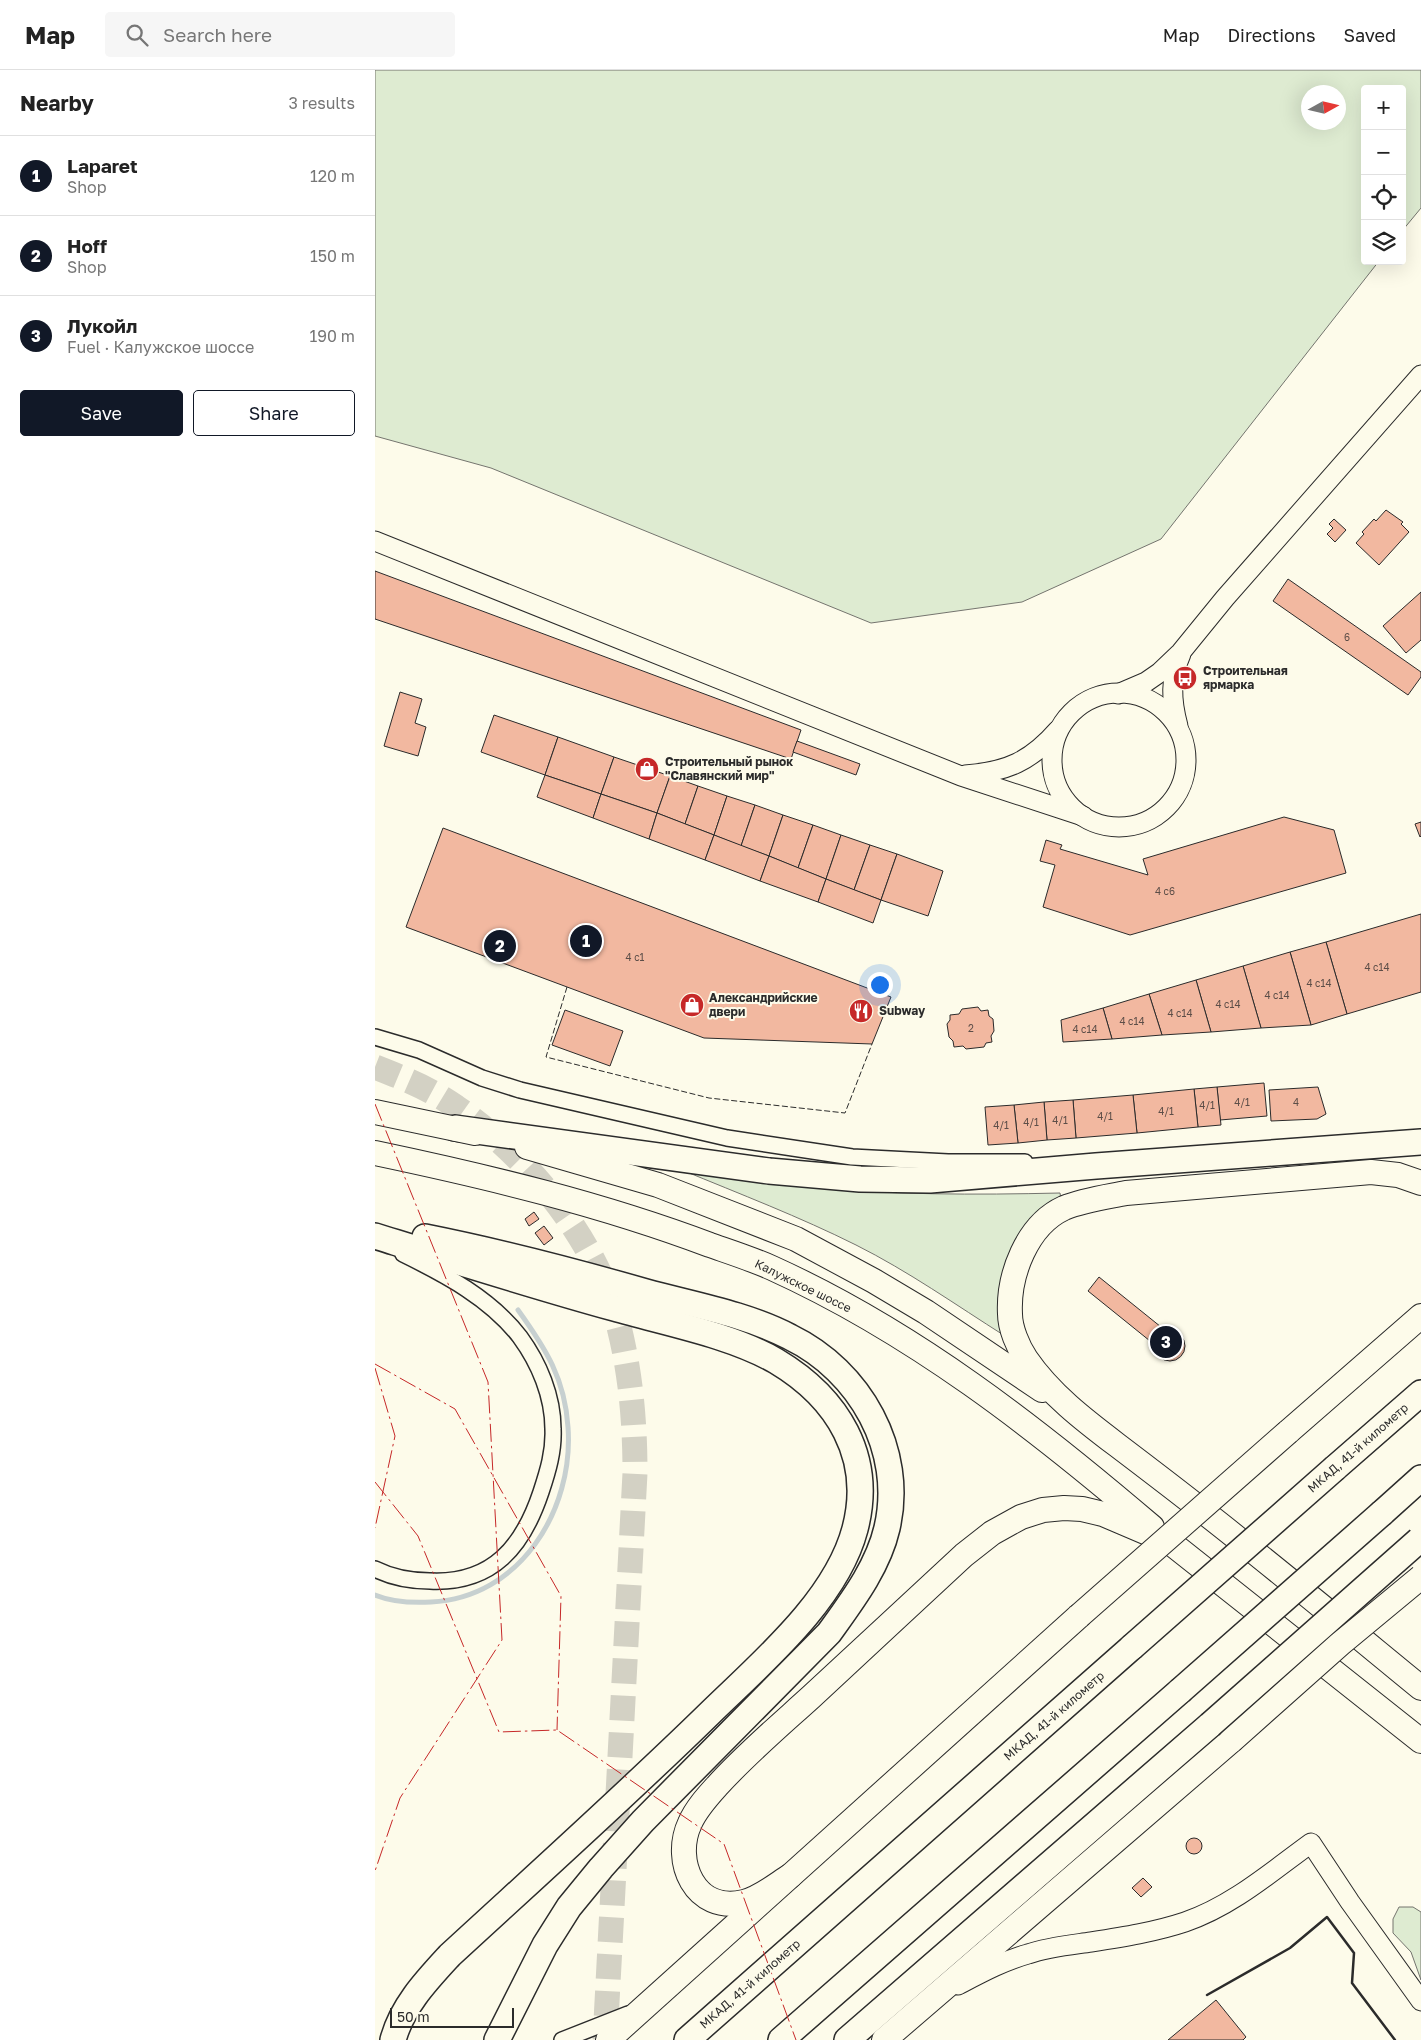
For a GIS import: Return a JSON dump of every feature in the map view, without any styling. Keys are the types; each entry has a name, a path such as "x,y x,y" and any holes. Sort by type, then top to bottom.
{"highway":[{"path":"455,1128 769,1171 860,1179 930,1180 1421,1142"},
{"path":"375,1227 561,1268 757,1323 789,1336 810,1347 835,1366 855,1389 874,1419 887,1454 891,1491 887,1528 873,1564 854,1598 829,1633 643,1821 585,1887 569,1907 545,1945 497,2040"},
{"path":"375,1236 536,1286 746,1347 774,1360 800,1377 821,1395 839,1416 852,1443 859,1471 861,1500 855,1532 843,1558 827,1587 807,1615 666,1756 450,1955 420,1988 405,2011 393,2040"},
{"name":"МКАД, 41-й километр","path":"687,2040 1421,1393"},
{"path":"781,2040 1421,1478"},
{"path":"847,2040 1210,1725 1420,1546"}],"main road":[{"path":"375,1112 455,1128 558,1154 658,1185 797,1239 874,1281 925,1312 1079,1415 1205,1513 1421,1688"},
{"name":"Калужское шоссе","path":"375,1153 443,1167 560,1196 650,1222 771,1268 862,1315 912,1344 1003,1406 1080,1466 1171,1543"},
{"path":"375,1158 443,1167"},
{"path":"1079,1415 1049,1386 1026,1359 1016,1338 1010,1316 1010,1295 1017,1268 1027,1244 1043,1222 1063,1208 1090,1200 1126,1193 1371,1172 1398,1175 1421,1183"},
{"path":"608,2040 1079,1616 1421,1316"},
{"path":"790,1876 744,1902 723,1903 705,1896 687,1874 683,1860 683,1840 701,1804 737,1763 964,1555 992,1533 1021,1517 1043,1510 1064,1508 1103,1514 1171,1543 1421,1741"},
{"path":"1340,1644 1420,1546"},
{"path":"884,2040 1231,1741 1340,1644 1421,1577"},
{"path":"1390,1663 1421,1677"}],"street":[{"path":"1118,694 1146,682 1159,673 1181,652 1225,598 1421,375"},
{"path":"375,541 961,776 1083,816 1095,822 1120,827 1133,826 1157,815 1175,796 1181,785 1186,759 1173,701 1172,684 1174,669 1181,652"},
{"path":"961,776 980,774 1015,765 1033,755 1081,705 1093,699 1118,694 1131,694 1156,704 1170,717 1181,734"},
{"path":"1063,724 1054,748 1054,774 1064,798 1083,816"},
{"path":"375,1037 419,1050 482,1078 520,1090 727,1138 852,1157 1096,1166"},
{"path":"375,1241 419,1262 477,1295 505,1319 520,1337 534,1359 551,1404 553,1428 553,1450 535,1509 518,1542 507,1555 475,1574 458,1580 442,1582 401,1578 375,1569"},
{"path":"924,2004 989,1968 1028,1953 1151,1932 1215,1909 1248,1889 1311,1843 1350,1902 1421,2001"},
{"path":"562,2040 625,2016 657,1996"}],"green space":[{"path":"375,70 1421,70 1421,208 1406,226 1406,85 1361,85 1361,265 1376,265 1161,539 1022,602 871,623 491,468 375,436"},
{"path":"682,1170 775,1184 838,1190 933,1194 1060,1193 1061,1199 1038,1216 1005,1336 913,1277 856,1245 792,1215"},
{"path":"1399,1907 1413,1907 1421,1912 1421,1980 1411,1952 1393,1933 1393,1919"}],"building":[{"path":"1386,510 1403,522 1401,524 1409,532 1379,565 1356,543 1364,534 1362,532"},
{"path":"1334,519 1346,530 1335,542 1327,534 1333,528 1329,524"},
{"path":"375,571 801,730 791,759 375,619"},
{"path":"1288,579 1421,672 1421,677 1408,695 1273,601"},
{"path":"1421,592 1421,640 1406,653 1383,626"},
{"path":"400,692 422,699 415,723 426,727 418,756 384,746"},
{"path":"494,715 558,737 545,775 481,752"},
{"path":"558,737 614,757 601,794 545,775"},
{"path":"797,741 860,764 856,775 793,752"},
{"path":"614,757 670,776 657,813 601,794"},
{"path":"545,775 601,794 593,818 537,797"},
{"path":"670,776 698,786 685,824 657,813"},
{"path":"698,786 727,796 714,835 685,824"},
{"path":"601,794 657,813 649,839 593,818"},
{"path":"727,796 755,805 741,846 714,835"},
{"path":"755,805 783,815 769,856 741,846"},
{"path":"657,813 714,835 705,860 649,839"},
{"path":"783,815 813,825 798,868 769,856"},
{"path":"1284,817 1334,830 1346,873 1130,935 1043,907 1055,865 1040,861 1046,840 1062,845 1060,849 1148,875 1143,859"},
{"path":"1421,822 1421,836 1420,837 1415,824"},
{"path":"813,825 841,835 826,879 798,868"},
{"path":"443,828 891,997 872,1044 704,1038 406,927"},
{"path":"714,835 769,856 760,881 705,860"},
{"path":"841,835 870,845 854,890 826,879"},
{"path":"870,845 897,854 881,900 854,890"},
{"path":"897,854 943,871 928,916 881,900"},
{"path":"769,856 826,879 818,902 760,881"},
{"path":"826,879 881,900 873,923 818,902"},
{"path":"1421,914 1421,992 1347,1014 1326,942"},
{"path":"1326,942 1347,1014 1311,1025 1290,952"},
{"path":"1290,952 1311,1025 1261,1028 1243,966"},
{"path":"1243,966 1261,1028 1211,1032 1196,980"},
{"path":"1196,980 1211,1032 1162,1035 1149,994"},
{"path":"1149,994 1162,1035 1112,1039 1103,1008"},
{"path":"978,1007 981,1011 988,1010 989,1016 993,1019 994,1031 991,1036 992,1042 986,1043 984,1047 966,1049 963,1046 954,1047 953,1041 949,1037 947,1024 950,1020 950,1015 959,1014 962,1009"},
{"path":"1103,1008 1112,1039 1063,1042 1061,1020"},
{"path":"565,1010 623,1031 610,1066 552,1045"},
{"path":"1264,1083 1267,1116 1220,1120 1217,1087"},
{"path":"1217,1087 1221,1125 1198,1127 1194,1089"},
{"path":"1318,1087 1326,1114 1317,1119 1271,1121 1269,1090"},
{"path":"1194,1089 1198,1127 1137,1133 1133,1095"},
{"path":"1133,1095 1137,1133 1076,1138 1073,1100"},
{"path":"1073,1100 1076,1138 1047,1140 1044,1102"},
{"path":"1044,1102 1047,1140 1018,1143 1014,1105"},
{"path":"1014,1105 1018,1143 988,1145 985,1107"},
{"path":"534,1212 539,1219 529,1226 525,1219"},
{"path":"544,1226 553,1238 544,1245 535,1233"},
{"path":"1099,1277 1166,1331 1158,1336 1155,1345 1088,1291"},
{"path":"1170,1331 1181,1335 1185,1346 1181,1357 1170,1361 1159,1357 1155,1346 1159,1335"},
{"path":"1191,1838 1197,1838 1202,1843 1200,1852 1191,1854 1186,1849 1186,1843"},
{"path":"1143,1878 1152,1887 1141,1897 1132,1888"},
{"path":"1216,2000 1246,2037 1243,2040 1168,2040"}],"waterway":[{"path":"375,1595 403,1602 431,1602 463,1597 491,1585 515,1567 535,1544 551,1518 562,1489 567,1458 568,1427 566,1410 563,1394 552,1365 518,1310"}],"tunnel":[{"path":"375,1067 427,1089 456,1107 483,1127 534,1176 557,1203 595,1263 609,1295 619,1327 627,1363 634,1436 635,1473 605,2040"}],"fence":[{"path":"567,987 546,1057 709,1098 845,1113 872,1044"}],"wall":[{"path":"1207,1995 1290,1948 1327,1917 1354,1953 1352,1983 1395,2040"}],"power":[{"path":"375,1104 488,1382 502,1640 400,1798 375,1871"},
{"path":"375,1364 455,1409 561,1596 557,1730"},
{"path":"375,1368 395,1436 375,1528"},
{"path":"375,1482 418,1536 499,1732 557,1730 724,1844 796,2040"}],"place":[{"name":"Строительная ярмарка","path":"1185,678"},
{"name":"Строительный рынок \"Славянский мир\"","path":"647,769"},
{"name":"Laparet","path":"586,941"},
{"name":"Hoff","path":"500,946"},
{"name":"Александрийские двери","path":"692,1005"},
{"name":"Subway","path":"861,1011"},
{"name":"Лукойл","path":"1166,1342"}]}
